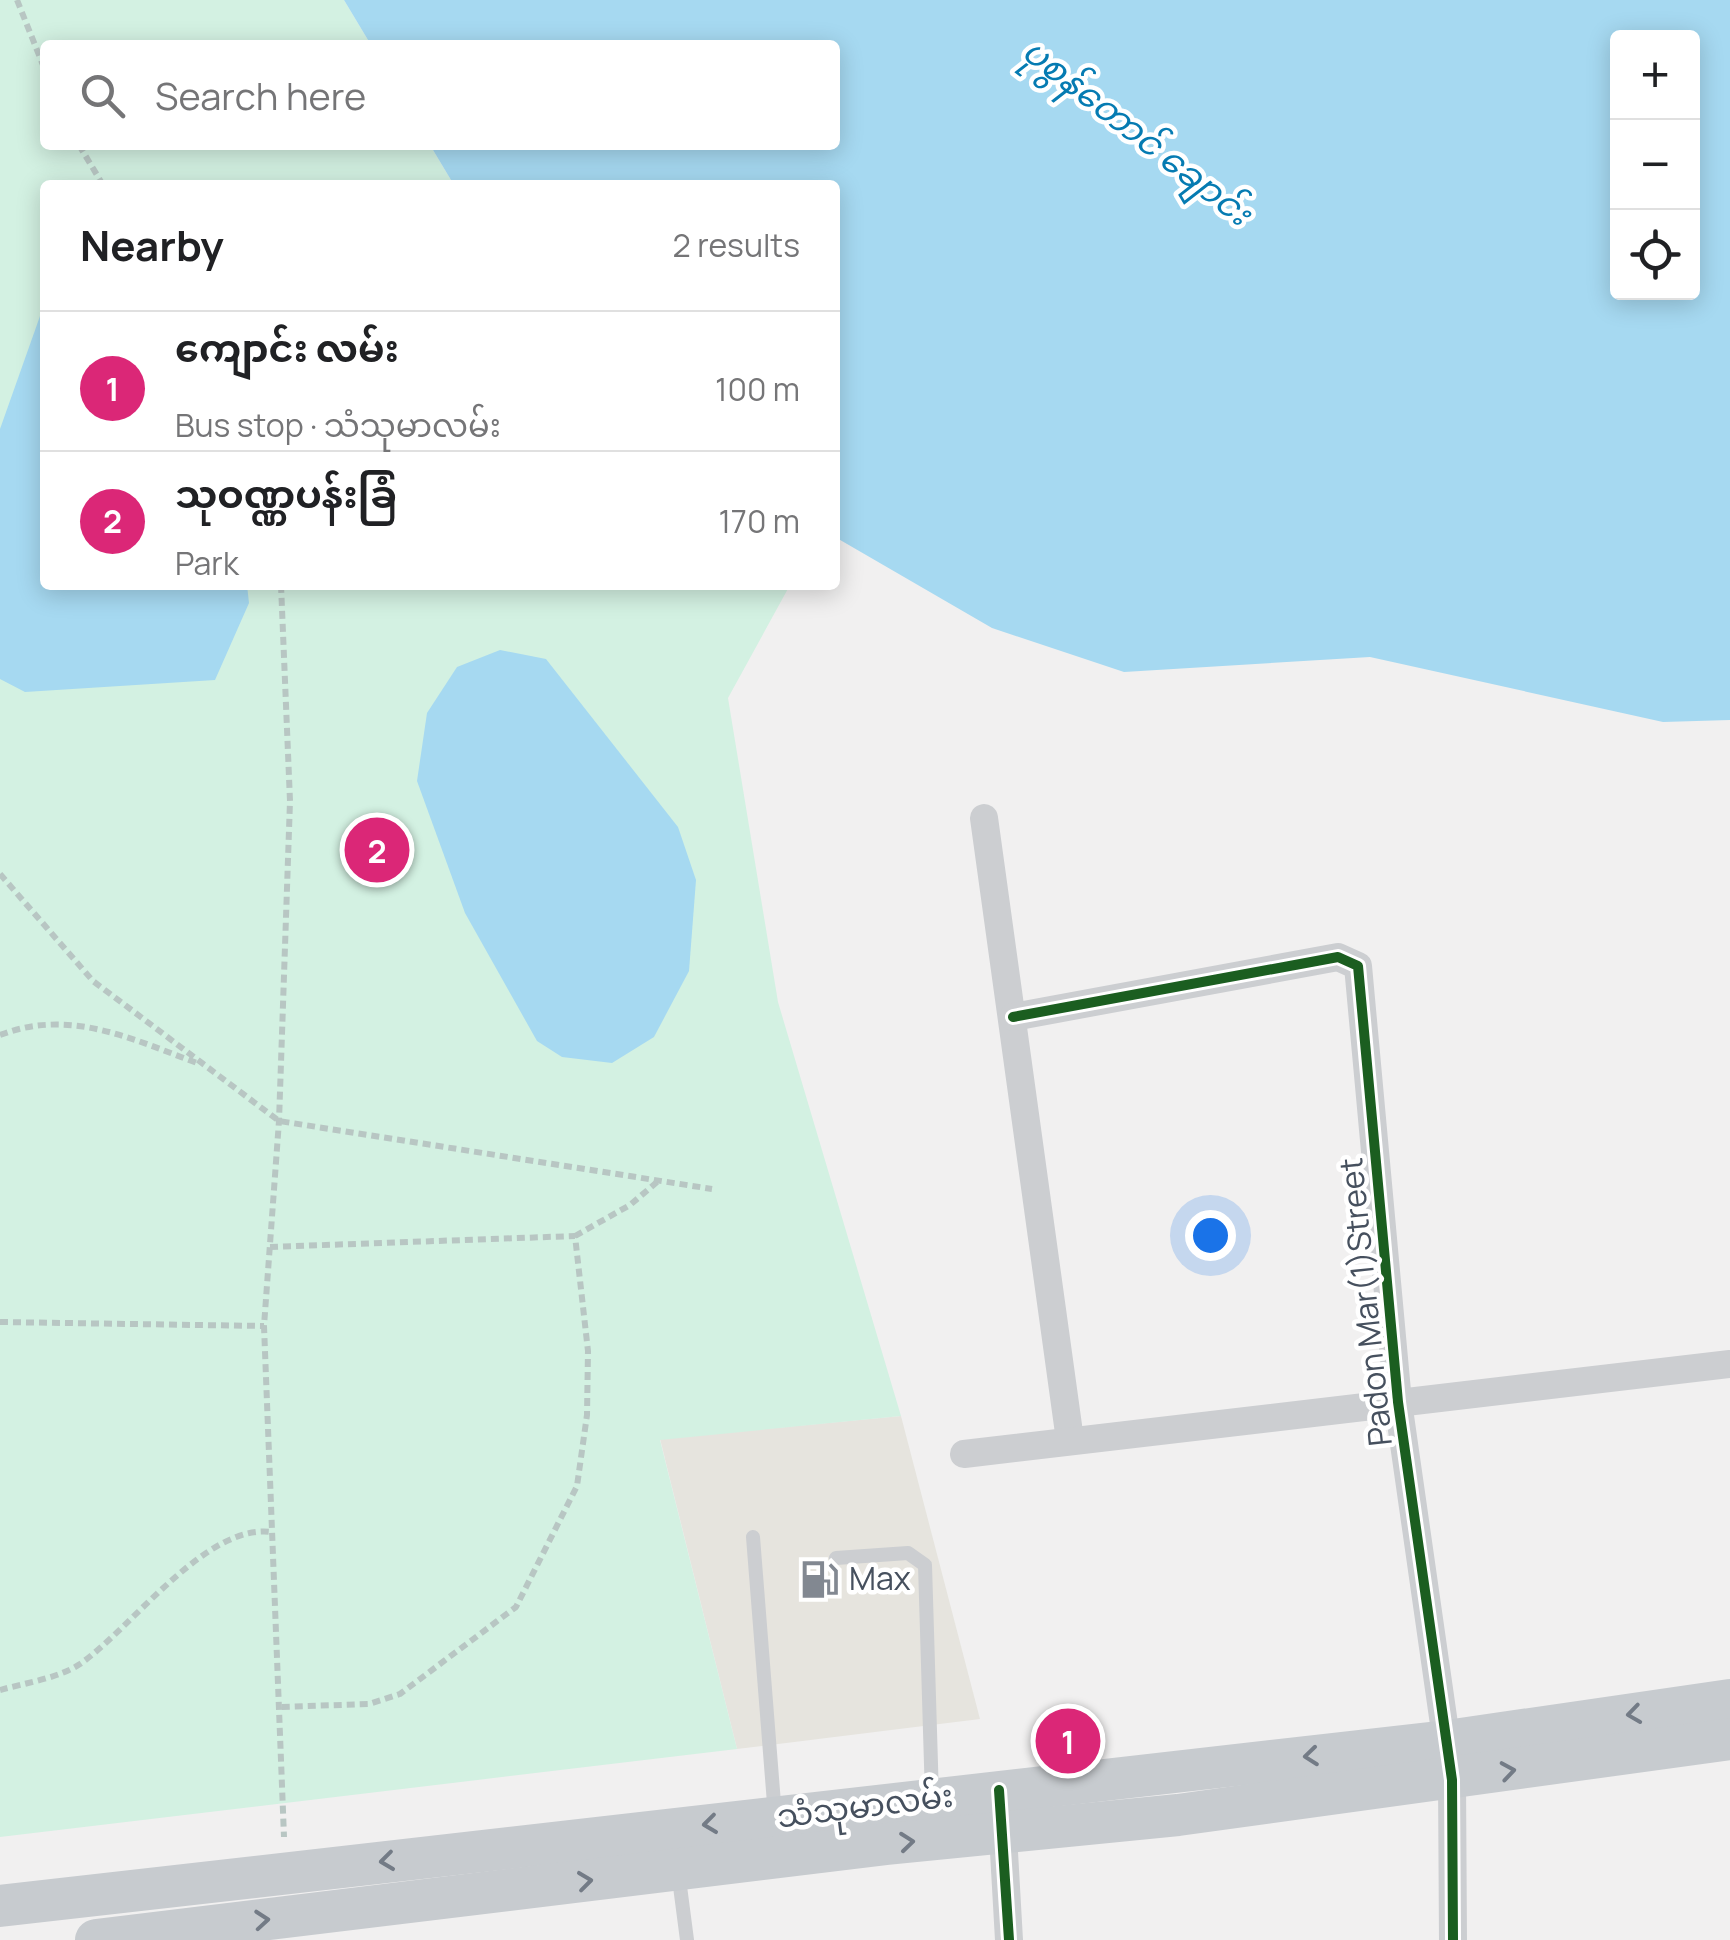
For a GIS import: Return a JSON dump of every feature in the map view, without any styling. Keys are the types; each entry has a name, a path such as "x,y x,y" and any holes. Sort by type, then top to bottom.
{"main road":[{"name":"သံသုမာလမ်း","path":"96,1940 1003,1833 1450,1761 1730,1700"},
{"name":"သံသုမာလမ်း","path":"0,1906 999,1790 1730,1740"}],"street":[{"path":"984,818 1070,1440"},
{"name":"Padon Mar(1)Street","path":"1014,1017 1338,957 1349,959 1361,976 1398,1402 1450,1761 1454,1940"},
{"path":"964,1454 1730,1364"},
{"path":"999,1790 1009,1940"}],"lane":[{"path":"753,1537 775,1816"},
{"path":"836,1558 908,1553 925,1565 932,1798"},
{"path":"677,1870 688,1940"}],"path":[{"path":"17,0 40,58"},
{"path":"82,150 100,180"},
{"path":"282,590 290,802 279,1121 264,1326 286,1873"},
{"path":"0,874 93,980 279,1121 712,1189"},
{"path":"0,1035 27,1024 103,1026 208,1067"},
{"path":"270,1246 575,1236 630,1205 658,1181"},
{"path":"279,1707 369,1704 400,1694 516,1607 577,1486 588,1415 588,1351 575,1236"},
{"path":"0,1322 264,1326"},
{"path":"0,1690 76,1668 220,1542 260,1530 272,1532"}],"shaded area":[{"name":"Max","path":"901,1416 980,1719 737,1749 660,1439"}],"green space":[{"path":"0,0 344,0 368,40 40,40 40,150 433,150 451,180 40,180 40,590 787,590 728,698 778,1002 901,1416 660,1440 737,1749 0,1837"}],"water":[{"name":"ပုစွန်တောင် ချောင်း","path":"344,0 1730,0 1730,720 1663,722 1370,657 1124,672 992,628 840,540 840,180 451,180 433,150 840,150 840,40 368,40"},
{"path":"40,316 40,590 248,590 249,603 215,680 25,692 0,679 0,429"},
{"path":"500,650 546,659 678,827 696,880 689,971 654,1037 612,1063 562,1057 537,1041 465,913 417,781 427,713 457,667"}],"cycle path":[{"path":"1013,1017 1338,957 1358,966 1398,1402 1452,1780 1453,1940"},
{"path":"999,1790 1009,1940"}],"place":[{"name":"သုဝဏ္ဏပန်းခြံ","path":"377,850"},
{"name":"Max","path":"819,1579"},
{"name":"ကျောင်း လမ်း","path":"1068,1741"}]}
